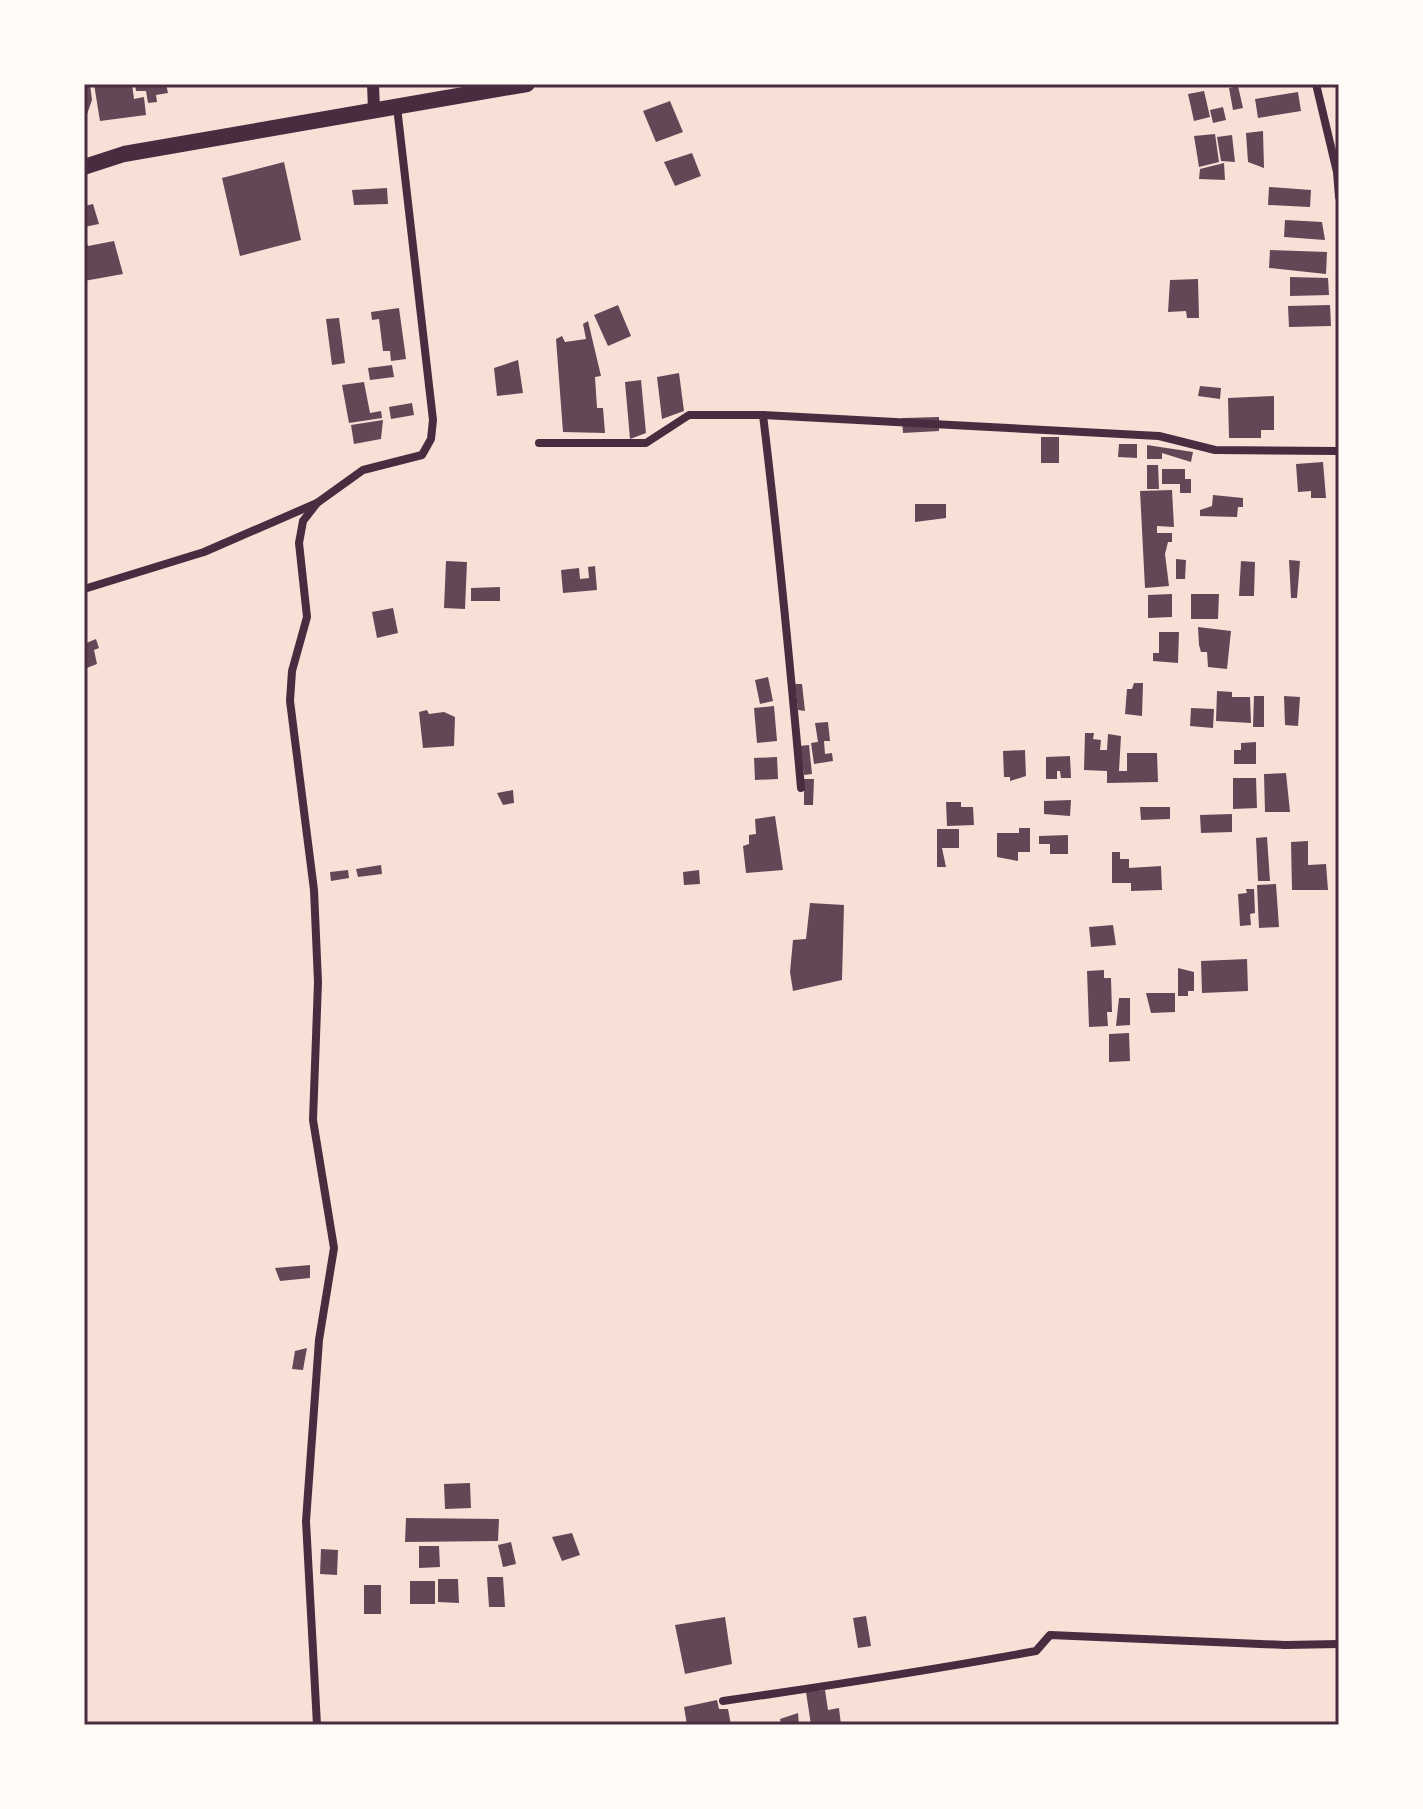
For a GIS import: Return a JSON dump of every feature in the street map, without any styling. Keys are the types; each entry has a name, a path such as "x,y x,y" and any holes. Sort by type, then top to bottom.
{"highway":[{"path":"84,167 124,154 527,84"}],"street":[{"path":"373,84 374,110"},
{"path":"1316,84 1337,172 1339,197"},
{"path":"84,589 204,552 317,503 363,470 422,455 431,439 433,420 397,107"},
{"path":"539,443 646,443 689,415 763,415 1159,436 1215,450 1339,451"},
{"path":"763,415 782,573 801,788"},
{"path":"317,503 303,521 299,543 307,617 292,671 290,701 314,890 318,982 313,1120 334,1248 319,1340 306,1521 317,1725"},
{"path":"723,1701 832,1682 886,1678 1036,1651 1050,1635 1285,1645 1339,1644"}],"building":[{"path":"84,84 90,84 92,100 84,123"},
{"path":"94,84 132,84 134,99 144,97 146,115 100,121"},
{"path":"135,84 166,84 168,93 156,95 157,102 148,103 146,91 136,91"},
{"path":"1238,86 1243,108 1233,110 1229,88"},
{"path":"1204,91 1210,117 1194,121 1188,94"},
{"path":"1298,92 1301,111 1258,118 1255,99"},
{"path":"670,101 683,132 656,142 643,111"},
{"path":"1223,107 1226,120 1213,123 1210,110"},
{"path":"1263,131 1264,168 1248,162 1246,133"},
{"path":"1215,134 1219,162 1199,167 1194,136"},
{"path":"1232,135 1235,162 1221,161 1217,137"},
{"path":"692,153 701,176 675,186 664,162"},
{"path":"284,162 301,240 240,256 222,178"},
{"path":"1224,163 1225,180 1199,179 1200,169"},
{"path":"1269,187 1311,190 1310,207 1268,205"},
{"path":"387,188 388,204 354,205 352,190"},
{"path":"93,204 99,224 84,227 84,206"},
{"path":"1285,220 1322,222 1325,240 1284,237"},
{"path":"84,236 88,246 114,241 123,274 84,281"},
{"path":"1270,250 1327,252 1326,274 1269,268"},
{"path":"1290,277 1328,278 1329,295 1290,296"},
{"path":"1198,279 1199,318 1187,318 1186,311 1168,312 1170,280"},
{"path":"618,305 631,336 608,346 594,315"},
{"path":"1330,305 1331,326 1289,327 1288,306"},
{"path":"399,308 406,359 391,361 390,351 383,351 379,319 372,320 371,312"},
{"path":"339,318 345,363 332,365 326,319"},
{"path":"588,321 601,376 595,377 597,408 603,408 605,433 563,432 556,339 562,336 565,342 586,339 583,324"},
{"path":"518,360 523,393 497,396 494,368"},
{"path":"392,365 394,377 370,380 368,368"},
{"path":"679,373 684,411 662,419 657,377"},
{"path":"641,380 646,433 630,439 625,382"},
{"path":"364,382 370,413 381,411 382,418 349,423 342,385"},
{"path":"1200,386 1221,388 1220,399 1198,396"},
{"path":"1274,396 1274,430 1261,430 1261,438 1229,438 1228,398"},
{"path":"412,403 414,415 391,419 389,407"},
{"path":"939,417 939,431 903,433 902,418"},
{"path":"383,420 381,439 354,444 351,425"},
{"path":"1041,437 1059,437 1059,463 1041,463"},
{"path":"1119,444 1137,444 1137,458 1118,457"},
{"path":"1147,445 1193,452 1191,462 1162,453 1162,459 1147,459"},
{"path":"1323,462 1326,498 1311,498 1311,491 1298,492 1296,464"},
{"path":"1147,465 1158,465 1159,489 1147,489"},
{"path":"1162,469 1185,469 1185,479 1191,479 1191,493 1180,493 1180,484 1162,484"},
{"path":"1172,490 1174,527 1157,526 1157,533 1172,533 1172,542 1168,542 1165,554 1169,586 1145,588 1140,491"},
{"path":"1213,495 1243,498 1243,507 1238,507 1237,517 1200,516 1200,510 1212,506"},
{"path":"915,504 946,504 946,518 915,522"},
{"path":"1176,559 1186,560 1185,579 1176,579"},
{"path":"1289,560 1300,561 1297,598 1291,598"},
{"path":"446,561 467,562 465,609 444,608"},
{"path":"1241,561 1255,562 1254,596 1239,596"},
{"path":"595,566 597,590 563,593 561,570 579,568 580,579 589,578 588,567"},
{"path":"500,587 500,601 471,601 471,588"},
{"path":"1172,594 1172,617 1148,618 1148,595"},
{"path":"1191,594 1219,594 1218,619 1191,619"},
{"path":"393,608 398,633 377,638 372,612"},
{"path":"1198,627 1231,631 1227,669 1208,667 1207,652 1201,652 1199,645"},
{"path":"1159,632 1179,632 1178,663 1153,661 1153,653 1159,653"},
{"path":"96,639 99,648 94,650 97,664 84,669 84,644"},
{"path":"768,677 773,701 760,704 755,680"},
{"path":"1134,683 1143,683 1142,716 1125,714 1127,689 1132,689"},
{"path":"795,684 802,684 805,711 798,710"},
{"path":"1217,691 1232,692 1232,697 1250,697 1251,723 1216,721"},
{"path":"1254,696 1264,696 1264,727 1253,727"},
{"path":"1284,696 1300,697 1298,726 1285,725"},
{"path":"774,706 777,741 757,743 754,708"},
{"path":"1191,708 1214,709 1213,728 1190,726"},
{"path":"427,710 429,714 444,712 455,717 454,746 423,748 419,712"},
{"path":"828,722 830,741 824,741 825,754 832,753 833,761 814,764 811,743 818,742 815,723"},
{"path":"1085,733 1094,733 1093,739 1101,740 1100,750 1107,750 1108,734 1121,736 1119,771 1127,771 1127,753 1157,753 1158,782 1107,783 1107,771 1084,770"},
{"path":"1256,742 1256,764 1234,764 1234,750 1241,750 1241,743"},
{"path":"809,745 812,774 804,775 800,746"},
{"path":"1025,750 1026,776 1010,781 1010,777 1004,777 1003,751"},
{"path":"1070,756 1071,778 1061,778 1060,771 1057,771 1057,779 1046,779 1046,757"},
{"path":"777,757 778,779 755,780 754,758"},
{"path":"1286,773 1290,812 1265,812 1264,774"},
{"path":"1233,778 1256,778 1257,808 1233,809"},
{"path":"804,779 814,779 813,805 804,805"},
{"path":"513,790 514,803 503,805 497,793"},
{"path":"1071,800 1070,816 1044,814 1044,801"},
{"path":"946,802 961,802 961,807 973,807 974,825 947,826"},
{"path":"1140,807 1170,807 1170,819 1141,820"},
{"path":"1232,814 1232,832 1201,833 1200,815"},
{"path":"775,816 783,870 746,873 743,846 749,844 749,835 756,834 755,819"},
{"path":"1019,828 1030,828 1030,852 1018,852 1018,861 997,857 997,833 1019,833"},
{"path":"937,829 959,829 959,848 942,848 946,867 937,867"},
{"path":"1068,835 1068,854 1050,854 1050,844 1039,844 1039,836"},
{"path":"1267,837 1270,881 1258,881 1256,838"},
{"path":"1308,841 1308,865 1326,864 1328,890 1292,890 1291,842"},
{"path":"1112,852 1120,852 1120,859 1129,859 1129,868 1161,866 1162,890 1131,891 1131,883 1112,883"},
{"path":"381,865 382,874 358,877 356,869"},
{"path":"348,870 349,878 331,881 330,872"},
{"path":"699,870 700,884 684,885 683,872"},
{"path":"1276,884 1279,927 1259,928 1257,885"},
{"path":"1246,889 1254,889 1255,913 1250,914 1251,925 1240,926 1238,894 1247,893"},
{"path":"810,903 844,905 842,980 793,991 790,972 793,940 806,939"},
{"path":"1113,925 1116,945 1091,947 1089,927"},
{"path":"1247,959 1248,991 1202,993 1201,961"},
{"path":"1178,968 1194,972 1194,991 1188,991 1188,996 1178,996"},
{"path":"1104,970 1104,978 1111,978 1112,1012 1107,1012 1108,1026 1089,1027 1087,971"},
{"path":"1146,993 1175,993 1175,1012 1151,1013"},
{"path":"1119,998 1130,998 1130,1025 1116,1026"},
{"path":"1129,1033 1130,1061 1109,1062 1109,1034"},
{"path":"310,1265 310,1278 280,1281 275,1268"},
{"path":"307,1348 303,1370 292,1369 295,1351"},
{"path":"470,1483 471,1508 445,1509 444,1484"},
{"path":"406,1518 499,1519 498,1541 405,1542"},
{"path":"572,1533 580,1555 562,1561 552,1537"},
{"path":"511,1542 516,1564 503,1567 498,1545"},
{"path":"419,1546 439,1546 440,1567 419,1568"},
{"path":"321,1549 338,1550 337,1575 320,1574"},
{"path":"487,1577 503,1577 505,1607 489,1607"},
{"path":"438,1579 458,1579 459,1603 438,1602"},
{"path":"410,1581 435,1581 435,1604 410,1604"},
{"path":"364,1585 381,1585 381,1614 364,1614"},
{"path":"866,1616 871,1646 858,1648 853,1618"},
{"path":"725,1617 732,1664 685,1674 675,1625"},
{"path":"825,1690 828,1710 839,1708 841,1725 811,1725 806,1692"},
{"path":"717,1700 719,1709 728,1709 731,1725 687,1725 684,1707"},
{"path":"798,1713 799,1725 781,1725 780,1719"}]}
